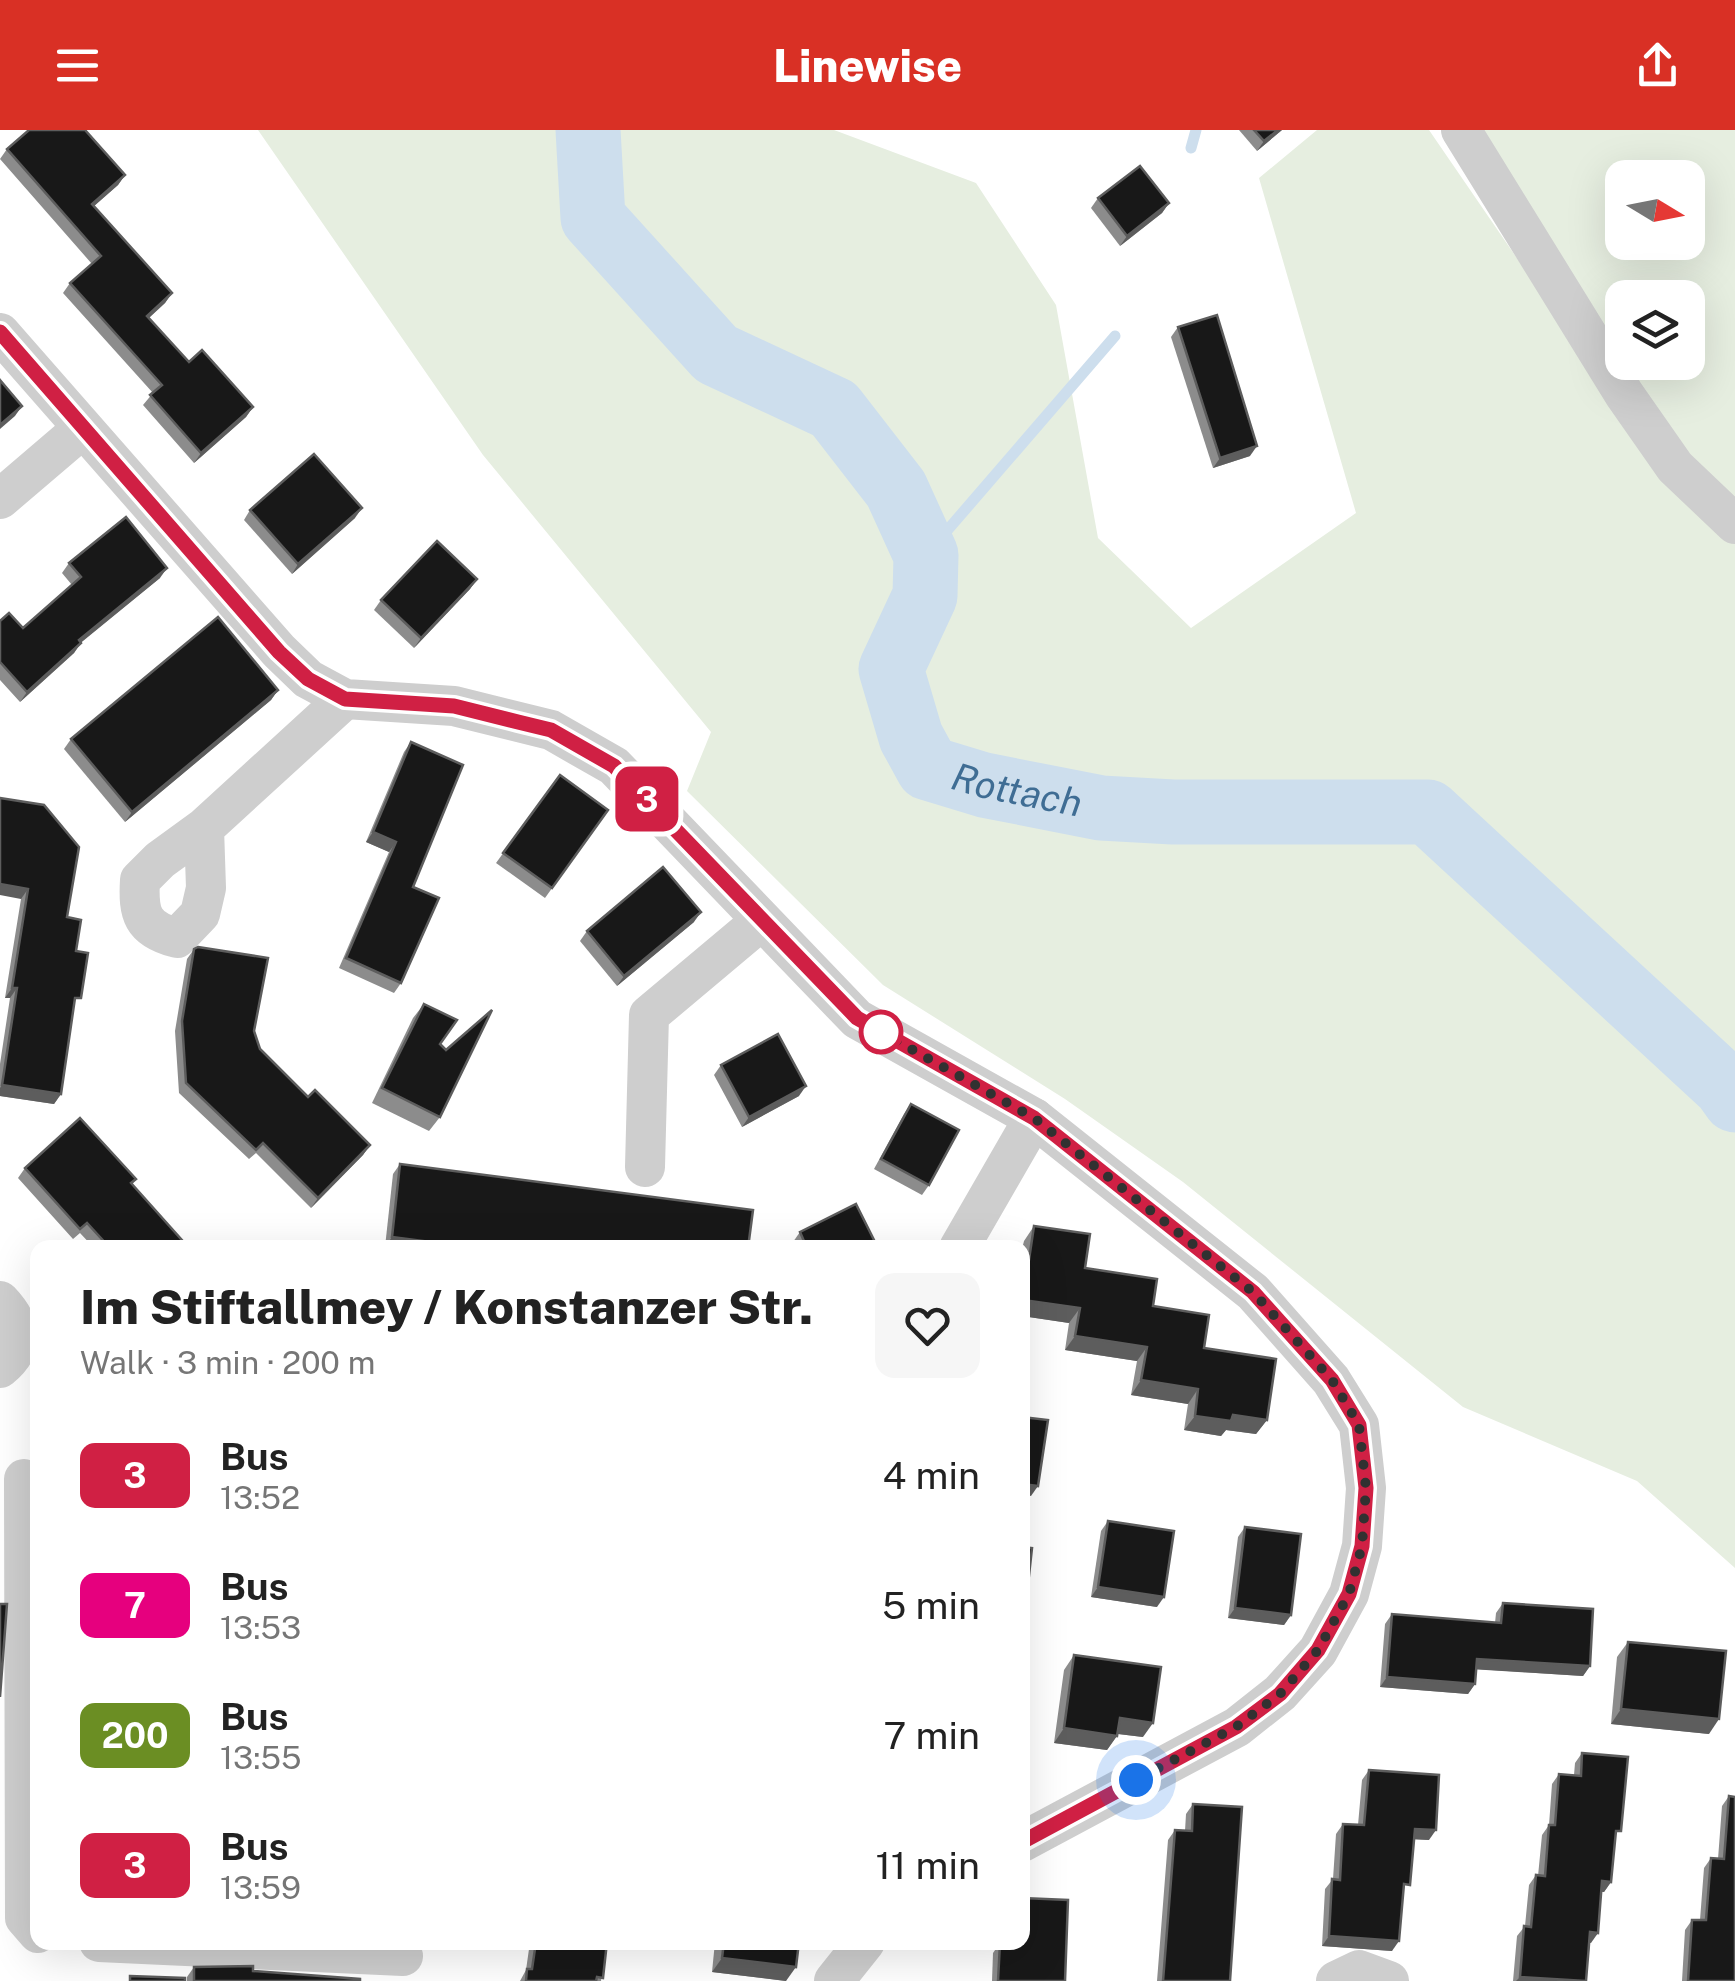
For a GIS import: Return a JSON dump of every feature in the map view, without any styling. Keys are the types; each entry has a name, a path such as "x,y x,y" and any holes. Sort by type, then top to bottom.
{"street":[{"path":"1461,130 1624,394 1675,467 1735,524"},
{"path":"0,332 279,652 308,679 345,699 454,706 551,730 614,766 857,1018 1034,1118 1253,1292 1332,1380 1359,1425 1366,1488 1362,1546 1349,1594 1318,1650 1280,1694 1236,1727 1030,1838"},
{"path":"0,499 82,429"},
{"path":"204,828 345,699"},
{"path":"645,1167 649,1015 761,922"},
{"path":"964,1240 1034,1118"},
{"path":"0,1302 14,1316 20,1339 16,1354 0,1368"},
{"path":"24,1479 24,1918 30,1924"},
{"path":"234,1950 403,1960"},
{"path":"834,1981 858,1950"},
{"path":"1336,1981 1359,1970 1389,1981"}],"shaded area":[{"path":"258,130 834,130 976,183 1056,305 1098,538 1191,628 1356,513 1259,178 1317,130 1429,130 1665,474 1735,544 1735,1568 1637,1481 1463,1407 1183,1182 1065,1099 883,985 687,791 711,732 483,455"},
{"path":"1478,130 1735,130 1735,507 1685,460 1632,380 1705,380 1705,280 1605,280 1605,337"}],"building":[{"path":"29,130 85,130 125,175 92,204 172,293 147,316 189,362 202,350 253,407 201,453 150,395 162,385 70,283 101,256 7,149"},
{"path":"1254,130 1278,130 1264,141"},
{"path":"1140,166 1169,203 1127,236 1098,198"},
{"path":"1217,315 1257,446 1220,458 1178,327"},
{"path":"0,380 22,406 0,425"},
{"path":"314,454 362,508 298,564 250,510"},
{"path":"126,517 167,568 79,640 81,643 27,692 0,662 0,621 9,613 23,628 81,577 69,563"},
{"path":"437,541 477,579 421,638 381,600"},
{"path":"218,617 278,690 132,812 71,739"},
{"path":"411,742 463,765 413,887 439,898 401,983 346,958 396,842 373,832"},
{"path":"560,775 608,810 552,888 503,853"},
{"path":"0,798 44,805 79,847 67,917 81,920 76,951 88,953 81,998 75,998 61,1094 2,1085 28,889 0,884"},
{"path":"663,867 701,912 624,976 587,931"},
{"path":"194,949 268,958 254,1031 260,1049 308,1097 315,1090 370,1145 318,1198 263,1143 256,1150 186,1083 182,1021"},
{"path":"424,1004 457,1020 440,1044 446,1050 492,1010 440,1117 382,1088"},
{"path":"778,1034 806,1086 749,1117 721,1065"},
{"path":"911,1104 959,1130 929,1185 881,1159"},
{"path":"80,1118 136,1179 131,1183 182,1240 103,1240 87,1223 80,1229 25,1168"},
{"path":"400,1164 753,1210 749,1240 392,1237"},
{"path":"856,1204 874,1240 804,1240 800,1232"},
{"path":"1034,1226 1090,1234 1085,1268 1157,1279 1153,1306 1209,1315 1204,1348 1276,1359 1267,1420 1233,1415 1231,1421 1195,1416 1198,1389 1141,1380 1147,1347 1075,1336 1080,1308 1030,1301"},
{"path":"1030,1418 1048,1420 1038,1486 1030,1485"},
{"path":"1108,1521 1174,1531 1164,1597 1098,1587"},
{"path":"1245,1527 1301,1534 1291,1615 1235,1608"},
{"path":"1503,1603 1593,1609 1590,1666 1477,1659 1475,1684 1387,1677 1392,1614 1501,1623"},
{"path":"0,1604 7,1604 0,1697"},
{"path":"1628,1642 1726,1651 1719,1719 1621,1709"},
{"path":"1074,1655 1161,1667 1153,1723 1120,1718 1117,1736 1064,1728"},
{"path":"1582,1753 1628,1757 1621,1831 1616,1831 1611,1882 1602,1881 1598,1933 1590,1932 1586,1981 1520,1977 1524,1926 1531,1927 1536,1875 1545,1876 1549,1825 1555,1825 1559,1774 1581,1776"},
{"path":"1369,1770 1439,1775 1436,1830 1415,1829 1410,1885 1404,1884 1399,1941 1329,1936 1332,1879 1340,1880 1343,1824 1364,1825"},
{"path":"1729,1796 1735,1797 1735,1981 1688,1981 1692,1920 1706,1920 1711,1858 1724,1859"},
{"path":"1193,1804 1242,1807 1230,1981 1163,1981 1175,1830 1192,1831"},
{"path":"1030,1898 1068,1900 1065,1981 998,1981 1000,1950 1030,1950"},
{"path":"535,1950 606,1950 603,1978 597,1977 596,1981 526,1981 527,1969 532,1969"},
{"path":"723,1950 798,1950 796,1967 722,1958"},
{"path":"253,1966 253,1971 360,1981 194,1981 194,1967"},
{"path":"130,1976 185,1978 185,1981 130,1981"}],"waterway":[{"name":"Rottach","path":"588,130 593,218 716,354 834,409 896,489 926,555 925,596 891,669 911,737 928,768 984,785 1101,808 1173,812 1428,812 1725,1086 1735,1100"},
{"path":"1191,148 1196,130"},
{"path":"926,555 1115,336"}],"bus line":[{"name":"3","path":"0,332 279,652 308,679 345,699 454,706 551,730 614,766 857,1018 1034,1118 1253,1292 1332,1380 1359,1425 1366,1488 1362,1546 1349,1594 1318,1650 1280,1694 1236,1727 1030,1837"}],"route":[{"path":"881,1032 1034,1118 1253,1292 1332,1380 1359,1425 1366,1488 1362,1546 1349,1594 1318,1650 1280,1694 1236,1727 1136,1780"}]}
